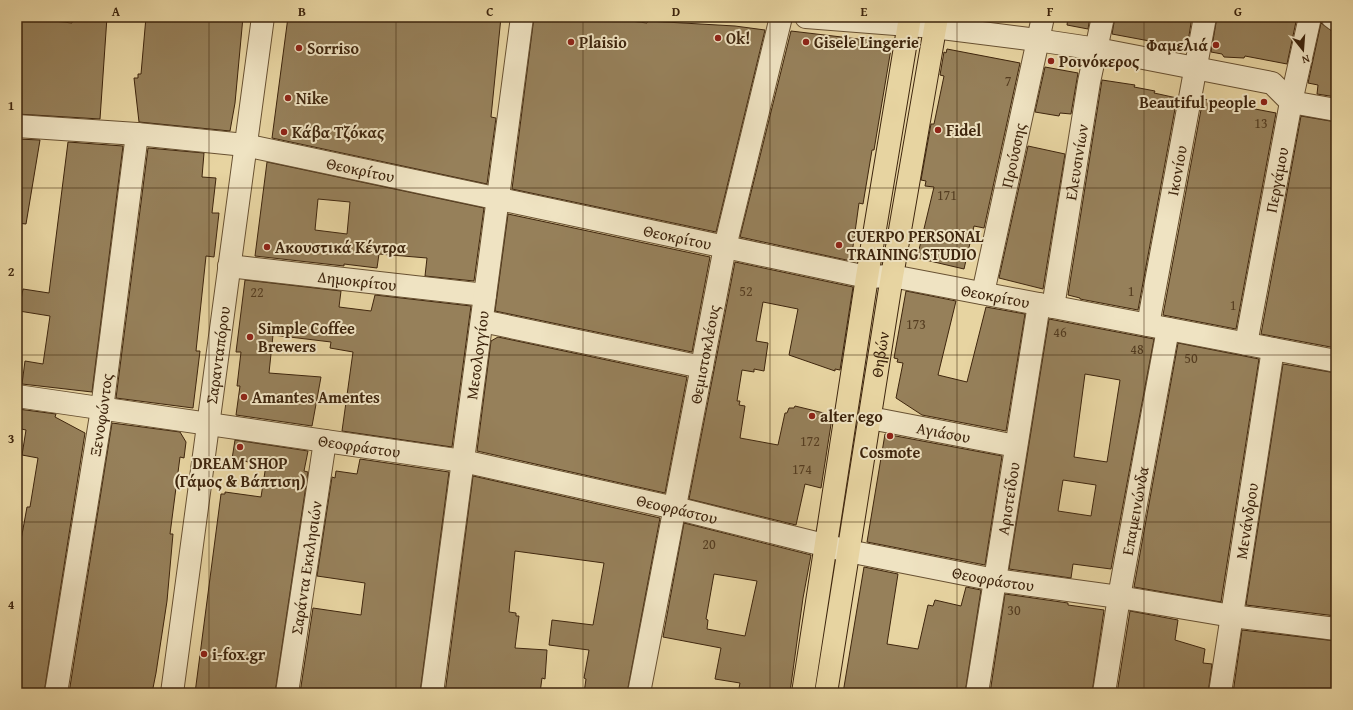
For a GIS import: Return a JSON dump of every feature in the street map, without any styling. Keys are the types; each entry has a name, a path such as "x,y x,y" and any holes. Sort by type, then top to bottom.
{"main road":[{"name":"Θηβών","path":"803,693 867,277 909,21"},
{"name":"Θηβών","path":"826,693 892,276 936,22"}],"street":[{"name":"Σαρανταπόρου","path":"172,693 263,17"},
{"name":"Μεσολογγίου","path":"432,693 522,17"},
{"name":"Θεμιστοκλέους","path":"639,693 725,247 781,17"},
{"path":"806,17 936,22 1097,49 1272,83 1291,102 1336,110"},
{"name":"Προύσσης","path":"983,293 1043,17"},
{"name":"Ελευσινίων","path":"1046,305 1103,17"},
{"name":"Ικονίου","path":"1158,327 1194,68 1204,17"},
{"name":"Περγάμου","path":"1246,344 1291,102 1310,17"},
{"path":"1332,17 1336,20"},
{"name":"Θεοκρίτου","path":"17,126 137,134 246,145 498,200 867,277 892,276 1336,361"},
{"name":"Ξενοφώντος","path":"56,693 102,409 137,134"},
{"name":"Δημοκρίτου","path":"229,266 485,295"},
{"name":"Αριστείδου","path":"977,693 1016,446 1046,305"},
{"path":"482,321 702,367"},
{"name":"Επαμεινώνδα","path":"1104,693 1158,327"},
{"name":"Μενάνδρου","path":"1220,693 1273,349"},
{"name":"Θεοφράστου","path":"17,396 463,461 675,508 825,544 848,551 995,580 1119,597 1232,616 1336,629"},
{"name":"Αγιάσου","path":"870,418 1016,446"},
{"name":"Σαράντα Εκκλησιών","path":"287,693 325,441"}],"building":[{"path":"17,17 72,23 72,17 107,17 100,119 17,114"},
{"path":"146,17 243,17 235,103 230,131 139,122 134,78 138,78 138,74 141,74"},
{"path":"288,17 501,17 491,117 496,118 487,184 272,138"},
{"path":"534,17 614,17 614,19 647,23 648,21 735,26 765,30 716,232 512,189"},
{"path":"1068,17 1090,17 1088,29 1067,25"},
{"path":"1115,17 1192,17 1187,48 1112,34"},
{"path":"1217,17 1297,17 1287,64 1245,56 1244,58 1224,57 1222,54 1211,52"},
{"path":"1321,23 1336,34 1336,97 1317,94 1318,85 1308,83"},
{"path":"791,31 892,43 874,150 872,150 863,204 859,203 851,261 740,237"},
{"path":"947,49 1020,63 984,228 974,226 964,269 917,258 934,187 925,186 926,181 921,180 931,124 934,124 944,76 940,75 944,52 946,53"},
{"path":"1045,67 1078,73 1071,114 1060,113 1059,116 1035,112"},
{"path":"1102,80 1135,85 1134,87 1155,91 1154,93 1177,98 1138,310 1080,299 1068,295"},
{"path":"1203,99 1276,113 1236,329 1163,315"},
{"path":"1301,116 1336,122 1336,348 1261,334"},
{"path":"17,139 40,140 26,224 17,223"},
{"path":"68,142 123,146 92,392 22,384 25,361 43,364 50,316 19,311 23,289 49,293"},
{"path":"1028,146 1065,154 1043,289 999,278"},
{"path":"148,148 204,153 202,177 216,178 212,213 219,213 214,257 206,256 196,351 200,351 193,408 116,398"},
{"path":"267,162 484,208 474,281 425,276 427,258 379,254 377,268 344,264 344,266 255,256","holes":["318,199 350,202 347,234 315,230"]},
{"path":"508,214 710,257 692,352 495,311"},
{"path":"735,262 853,287 840,370 835,369 835,371 789,355 798,309 763,302 756,341 768,343 764,371 754,369 754,372 742,370 737,401 740,401 739,405 745,406 740,438 778,445 785,413 787,413 789,408 794,408 795,406 828,414 828,417 832,418 821,488 805,484 796,525 689,499"},
{"path":"245,280 341,291 339,307 371,311 375,295 471,306 452,447 342,431 353,352 330,348 331,342 273,335 269,373 321,377 312,426 236,415 240,386 237,386 241,352 236,352"},
{"path":"906,291 956,301 938,375 967,382 986,307 1025,314 1006,431 922,415 896,398 903,363 897,362 898,359 894,358"},
{"path":"1049,319 1154,339 1111,569 1073,564 1071,578 1009,569","holes":["1085,374 1120,380 1107,462 1074,457","1063,480 1096,485 1091,516 1058,511"]},
{"path":"498,337 687,377 665,493 477,451 491,341"},
{"path":"1178,343 1259,359 1221,602 1134,587"},
{"path":"1283,364 1336,373 1336,616 1246,605"},
{"path":"18,409 56,414 55,417 85,433 44,693 17,693 17,562 27,507 30,507 38,458 22,455 26,430 17,428"},
{"path":"112,423 180,432 186,442 184,458 180,457 170,534 173,534 167,601 156,673 152,693 69,693"},
{"path":"885,434 1002,456 985,565 867,542"},
{"path":"235,440 308,451 304,471 308,472 275,693 195,693 221,494 225,494 225,492 261,497 266,465 232,459"},
{"path":"360,459 449,472 420,693 300,693 313,608 361,615 365,583 317,576 332,477 335,478 336,471 357,474"},
{"path":"473,476 660,518 627,693 584,693 586,679 584,678 589,650 549,645 552,620 593,625 604,563 515,551 509,612 516,613 516,616 519,616 515,648 547,650 545,679 542,678 540,693 445,693"},
{"path":"684,523 811,555 803,598 790,692 738,693 740,683 715,679 721,648 663,637","holes":["714,574 757,581 745,636 707,629 708,620 706,619"]},
{"path":"864,567 898,574 887,644 918,649 928,605 933,606 935,600 961,606 966,587 981,590 965,693 843,693"},
{"path":"1005,594 1104,610 1092,693 990,693"},
{"path":"1130,611 1178,620 1175,640 1205,649 1203,663 1212,664 1208,693 1117,693"},
{"path":"1242,630 1336,641 1336,693 1233,693"}],"place":[{"name":"Ok!","path":"718,38"},
{"name":"Plaisio","path":"571,42"},
{"name":"Gisele Lingerie","path":"806,42"},
{"name":"Φαμελιά","path":"1216,45"},
{"name":"Sorriso","path":"299,48"},
{"name":"Ροινόκερος","path":"1051,61"},
{"name":"Nike","path":"288,98"},
{"name":"Beautiful people","path":"1264,102"},
{"name":"Fidel","path":"938,130"},
{"name":"Κάβα Τζόκας","path":"284,132"},
{"name":"CUERPO PERSONAL TRAINING STUDIO","path":"839,245"},
{"name":"Ακουστικά Κέντρα","path":"267,247"},
{"name":"Simple Coffee Brewers","path":"250,337"},
{"name":"Amantes Amentes","path":"244,397"},
{"name":"alter ego","path":"812,416"},
{"name":"Cosmote","path":"890,436"},
{"name":"DREAM SHOP (Γάμος & Βάπτιση)","path":"240,447"},
{"name":"i-fox.gr","path":"204,654"}]}
